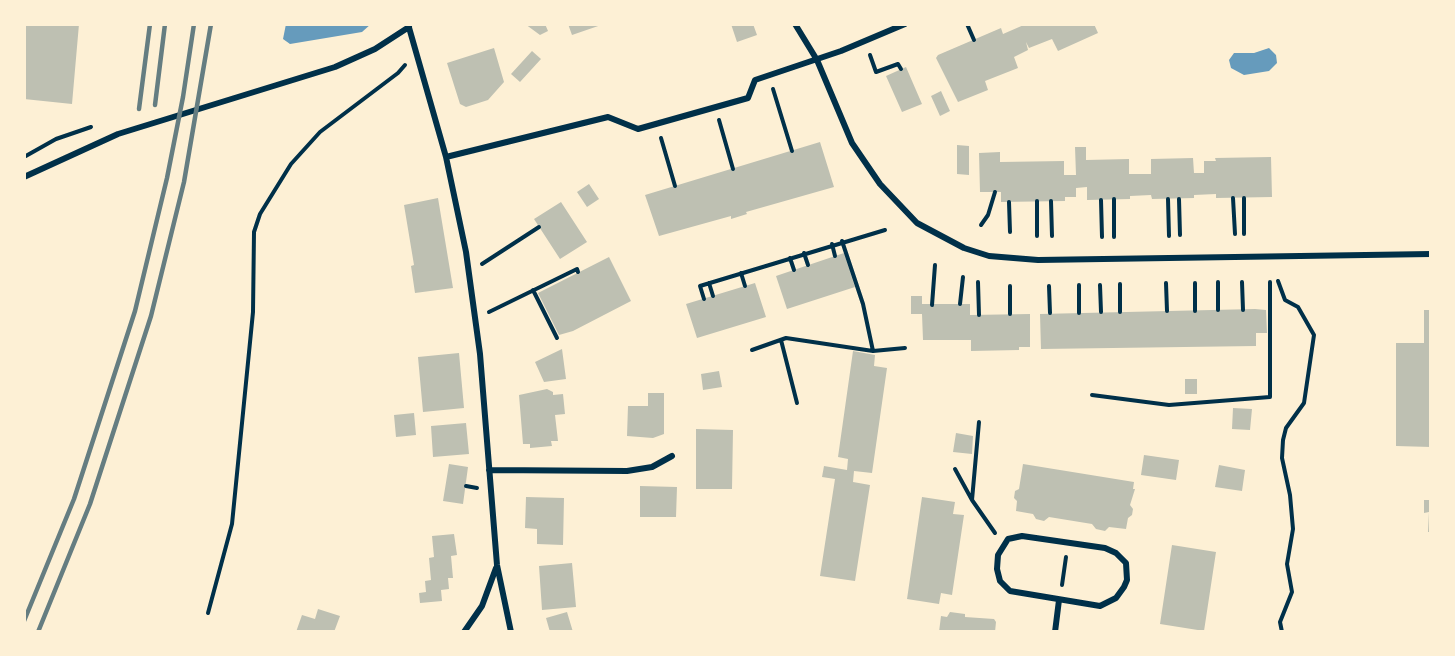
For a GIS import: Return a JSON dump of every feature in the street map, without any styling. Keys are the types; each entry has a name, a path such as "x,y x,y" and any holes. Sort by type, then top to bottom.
{"street":[{"path":"795,24 817,60 852,143 880,184 905,212 940,236 989,256 1011,260 1102,260 1431,254"},
{"path":"446,157 608,117 638,129 748,98 755,80 817,60 905,24"},
{"path":"24,177 118,134 334,67 375,49 408,26 446,157 469,272 497,565 511,632"},
{"path":"489,470 627,471 652,467 672,456"},
{"path":"1022,536 1068,542 1105,548 1116,553 1125,563 1127,580 1116,598 1106,604 1059,600 1010,591 1000,581 997,569 1003,544 1008,539 1022,536"},
{"path":"464,632 486,596 497,565"},
{"path":"1055,632 1059,600"}],"path":[{"path":"967,24 974,40"},
{"path":"865,42 876,72 898,64 901,69"},
{"path":"208,613 232,524 254,312 254,232 260,214 291,164 320,132 398,73 416,50"},
{"path":"769,75 792,151"},
{"path":"716,107 733,169"},
{"path":"656,124 675,186"},
{"path":"24,157 56,139 98,126"},
{"path":"981,225 988,215 995,192"},
{"path":"1233,198 1235,234"},
{"path":"1244,198 1244,234"},
{"path":"1114,199 1114,237"},
{"path":"1168,199 1169,236"},
{"path":"1179,199 1180,236"},
{"path":"1101,200 1102,237"},
{"path":"1037,201 1037,236"},
{"path":"1051,201 1052,236"},
{"path":"1009,202 1010,232"},
{"path":"469,272 539,227"},
{"path":"704,299 700,286 831,244 885,230"},
{"path":"842,241 863,304 873,351"},
{"path":"831,244 836,256"},
{"path":"804,253 808,265"},
{"path":"790,258 794,270"},
{"path":"932,304 935,265"},
{"path":"475,319 577,269 578,272"},
{"path":"741,273 745,286"},
{"path":"960,304 963,276"},
{"path":"1278,281 1285,300 1298,307 1314,335 1304,403 1286,429 1283,440 1282,458 1289,489 1293,529 1287,564 1292,592 1280,622 1282,632"},
{"path":"978,282 979,315"},
{"path":"1218,282 1218,310"},
{"path":"1242,282 1243,310"},
{"path":"1092,395 1169,405 1270,397 1270,282"},
{"path":"1166,283 1167,311"},
{"path":"1195,283 1195,310"},
{"path":"709,284 713,296"},
{"path":"1120,284 1120,312"},
{"path":"1079,285 1079,313"},
{"path":"1100,285 1101,312"},
{"path":"1010,314 1011,286"},
{"path":"1049,286 1050,313"},
{"path":"533,290 557,338"},
{"path":"781,340 797,403"},
{"path":"752,350 781,340 873,351 905,348"},
{"path":"972,500 979,422"},
{"path":"955,469 972,500 1003,544"},
{"path":"1059,600 1068,542"}],"water":[{"path":"286,24 371,24 362,32 290,44 283,39"},
{"path":"1269,48 1276,55 1277,63 1269,71 1244,75 1231,68 1229,60 1234,53 1254,53"}],"building":[{"path":"24,24 79,24 72,104 24,99"},
{"path":"525,24 545,24 548,31 540,35"},
{"path":"568,24 604,24 572,35"},
{"path":"731,24 753,24 757,35 737,42"},
{"path":"1026,24 1094,24 1098,33 1058,51 1052,39 1029,48 1026,42 1028,50 1014,57 1018,68 985,81 988,90 958,102 936,58 938,55 1001,28 1003,34"},
{"path":"494,48 504,82 488,100 466,107 460,104 447,63"},
{"path":"532,51 541,59 520,82 511,74"},
{"path":"906,67 922,104 902,112 886,76"},
{"path":"941,91 950,111 940,116 931,96"},
{"path":"820,142 834,187 746,212 747,214 731,219 731,216 659,236 645,195"},
{"path":"957,145 969,146 969,175 957,174"},
{"path":"1075,147 1086,147 1086,160 1129,159 1129,174 1151,174 1151,159 1193,158 1194,173 1204,173 1204,161 1216,161 1215,158 1271,157 1272,197 1216,198 1216,194 1194,195 1194,198 1152,199 1151,195 1130,196 1130,199 1087,200 1087,187 1076,188 1076,197 1065,197 1065,201 1001,202 1001,192 980,192 979,153 1000,152 1000,162 1064,161 1064,175 1076,175"},
{"path":"589,184 599,199 587,207 577,192"},
{"path":"438,198 453,288 415,293 411,266 414,265 404,205"},
{"path":"561,202 587,242 560,259 534,219"},
{"path":"844,253 855,287 787,309 776,276"},
{"path":"609,257 631,301 573,331 559,335 538,293"},
{"path":"755,283 766,317 697,338 686,304"},
{"path":"911,296 922,296 922,304 970,304 970,315 1030,314 1030,347 1019,347 1019,350 971,351 971,340 923,340 922,314 911,314"},
{"path":"1266,310 1267,333 1256,333 1256,346 1041,349 1040,314"},
{"path":"1424,310 1431,310 1431,447 1396,446 1396,343 1424,343"},
{"path":"562,349 566,379 544,382 535,362"},
{"path":"853,351 875,355 874,366 887,368 872,473 854,471 853,482 870,485 855,581 820,576 835,479 822,477 824,466 847,470 848,459 838,457"},
{"path":"459,353 464,408 423,412 418,357"},
{"path":"719,371 722,387 703,390 701,374"},
{"path":"1185,379 1197,379 1197,394 1185,394"},
{"path":"547,389 553,392 553,395 563,394 565,414 555,415 558,441 551,441 552,446 530,448 530,444 523,444 519,395"},
{"path":"648,393 664,393 664,434 653,438 627,436 628,406 648,406"},
{"path":"1233,408 1252,409 1250,430 1232,429"},
{"path":"414,413 416,435 396,437 394,415"},
{"path":"466,423 469,454 433,457 431,426"},
{"path":"696,429 733,430 732,489 696,489"},
{"path":"956,433 973,436 972,454 953,452"},
{"path":"1144,455 1179,460 1176,480 1141,475"},
{"path":"449,464 468,467 463,504 443,501"},
{"path":"1023,464 1134,482 1133,489 1135,489 1130,505 1133,509 1132,515 1128,518 1126,529 1109,527 1105,531 1096,529 1092,524 1049,517 1044,521 1036,519 1033,514 1016,511 1015,491 1019,489"},
{"path":"1219,465 1245,470 1242,491 1215,487"},
{"path":"640,486 677,487 676,517 640,517"},
{"path":"526,497 564,498 563,545 537,544 537,529 525,528"},
{"path":"922,497 955,502 953,514 964,515 952,595 941,593 939,604 907,599"},
{"path":"1424,500 1431,500 1431,532 1428,532 1429,512 1424,513"},
{"path":"454,534 457,555 451,556 453,578 448,578 449,589 441,590 442,601 420,603 419,593 426,592 425,581 431,580 429,558 434,557 432,536"},
{"path":"1172,545 1216,552 1204,631 1160,624"},
{"path":"572,563 576,607 542,610 539,566"},
{"path":"318,609 340,616 334,632 296,632 302,615 315,619"},
{"path":"567,612 573,632 550,632 546,618"},
{"path":"950,612 965,614 965,617 994,619 995,632 939,632 941,616 947,617"}],"railway":[{"path":"139,109 150,24"},
{"path":"155,105 165,24"},
{"path":"24,621 74,499 135,311 167,178 194,24"},
{"path":"38,632 90,504 151,316 184,182 211,24"}]}
